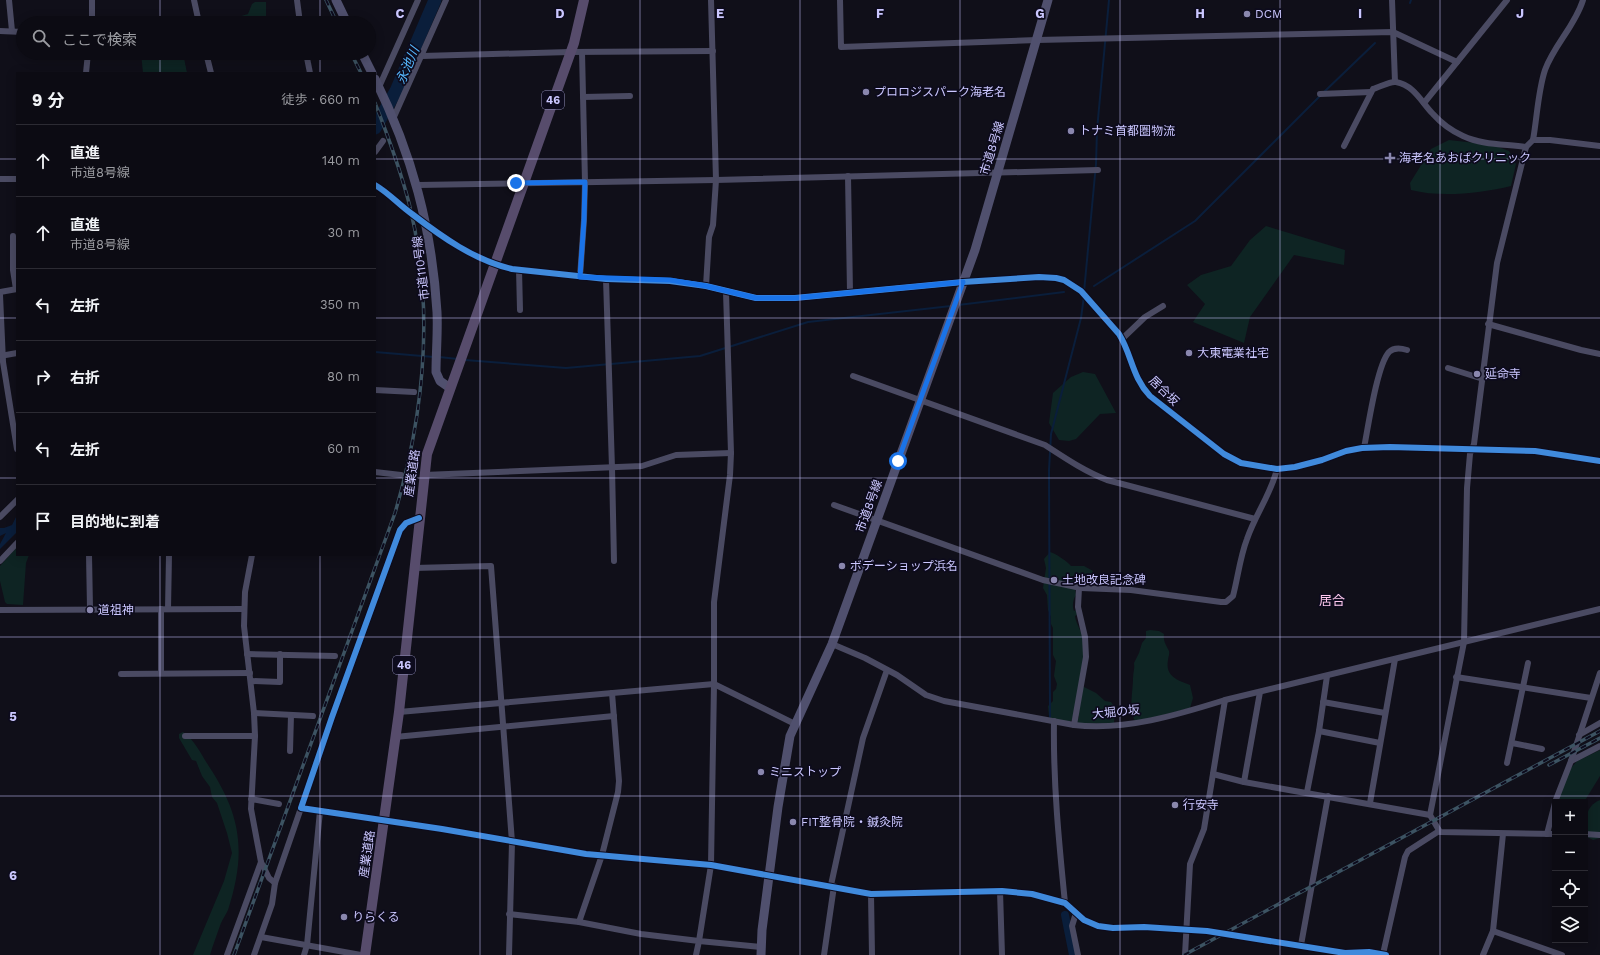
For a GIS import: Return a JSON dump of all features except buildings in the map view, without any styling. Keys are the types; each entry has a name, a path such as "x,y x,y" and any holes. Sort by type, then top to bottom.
{"main road":[{"name":"産業道路","path":"580,17 581,0"},
{"name":"産業道路","path":"365,955 396,737 427,454 570,52 584,0"}],"street":[{"path":"9,0 12,31"},
{"path":"92,0 92,16"},
{"path":"194,0 197,16"},
{"path":"297,0 299,16"},
{"path":"336,0 344,16"},
{"path":"379,86 418,0"},
{"path":"392,117 422,56 446,0"},
{"path":"706,286 709,238 713,225 716,180 711,0"},
{"path":"840,0 841,47 1099,38 1393,32 1457,62"},
{"name":"市道8号線","path":"761,951 762,930 769,876 790,736 832,644 975,250 1048,0"},
{"path":"1392,0 1395,82"},
{"path":"1424,103 1507,0"},
{"path":"1439,831 1430,815 1456,676 1464,642 1470,454 1474,444 1483,379 1488,324 1497,263 1526,147 1534,140 1545,70 1572,24 1583,0"},
{"path":"0,31 16,31"},
{"path":"422,56 570,52 712,51"},
{"path":"580,277 585,182 582,52"},
{"path":"86,72 87,60"},
{"path":"207,60 210,72"},
{"path":"307,60 310,72"},
{"path":"366,60 372,72"},
{"path":"1344,146 1373,89 1395,82 1408,87 1417,94 1442,123 1462,136 1481,142 1526,147"},
{"name":"市道110号線","path":"379,86 404,146 418,185 427,226 437,313 436,372 437,378 450,388"},
{"path":"1320,94 1371,92"},
{"path":"583,97 630,96"},
{"path":"376,150 383,140"},
{"path":"1534,140 1550,140 1600,146"},
{"path":"418,185 716,180 1096,170"},
{"path":"848,176 850,292"},
{"path":"0,179 16,179"},
{"path":"376,186 427,226 468,252 502,266 519,269 606,279 670,280 706,286 756,298 795,298 963,282 1047,277 1056,278 1077,288 1087,297 1120,336 1145,317 1163,306"},
{"path":"13,236 13,270 16,284"},
{"path":"519,269 520,310"},
{"path":"606,279 614,561"},
{"path":"0,292 16,289"},
{"path":"696,955 711,865 714,595 730,475 731,454 726,292"},
{"path":"0,295 1,356 16,443"},
{"path":"1488,324 1600,354"},
{"name":"居合坂","path":"1120,336 1134,372 1142,387 1150,396 1219,451 1236,461 1250,465 1277,469 1308,464 1346,451 1364,448 1390,447 1535,451 1600,461"},
{"path":"1364,448 1377,382 1388,353 1396,349 1407,350"},
{"path":"1,356 16,353"},
{"path":"1448,368 1483,379"},
{"path":"853,376 1050,449 1091,473 1107,480 1255,519"},
{"path":"376,390 414,392"},
{"path":"424,475 642,466 676,455 731,454"},
{"path":"834,505 959,551 1050,582 1079,588 1131,590 1226,602 1233,596 1246,539 1266,500 1277,469"},
{"path":"376,472 401,475"},
{"path":"0,517 16,501"},
{"path":"254,955 272,904 275,883 332,717 400,530 406,522 419,518"},
{"path":"0,561 16,544"},
{"path":"89,556 90,608"},
{"path":"168,609 169,556"},
{"path":"252,556 245,592 244,609 244,626 251,681 255,736 251,809 261,862 270,878 275,883"},
{"path":"414,568 491,566 512,842 509,955"},
{"path":"1074,724 1086,657 1086,637 1078,607 1079,588"},
{"path":"0,608 244,609"},
{"path":"161,609 161,673"},
{"name":"大堀の坂","path":"832,644 865,658 911,683 931,697 973,707 1090,727 1106,726 1181,714 1225,700 1600,609"},
{"path":"247,654 335,656"},
{"path":"251,681 280,682 280,654"},
{"path":"1370,803 1395,659"},
{"path":"1507,763 1528,663"},
{"path":"824,955 832,886 863,738 887,670"},
{"path":"121,674 250,673"},
{"path":"1556,799 1571,761 1578,735 1600,673"},
{"path":"1307,792 1319,732 1327,676"},
{"path":"1456,676 1591,698"},
{"path":"399,712 714,684 795,724"},
{"path":"1244,782 1260,692"},
{"path":"579,922 602,855 619,781 612,693"},
{"path":"1185,955 1190,864 1204,829 1225,700"},
{"path":"1323,702 1385,713"},
{"path":"254,713 313,716"},
{"path":"290,751 291,715"},
{"path":"396,737 614,716"},
{"path":"1054,721 1055,800 1065,903"},
{"path":"1578,735 1600,723"},
{"path":"1319,732 1380,744"},
{"path":"185,736 255,736"},
{"path":"1512,743 1542,749"},
{"path":"1571,761 1600,746"},
{"path":"1213,774 1244,782 1370,803 1430,815"},
{"path":"1301,945 1328,796"},
{"path":"251,799 279,804"},
{"path":"301,808 602,855 711,865 871,894 1000,891 1032,894 1065,903 1084,920 1098,926 1113,928 1144,927 1207,931 1344,953 1369,952 1384,954 1404,857 1408,851 1439,831 1503,834 1552,834"},
{"path":"304,955 307,946 320,811"},
{"path":"1547,834 1552,814"},
{"path":"1483,955 1493,931 1503,834"},
{"path":"1588,834 1600,835"},
{"path":"227,955 261,862"},
{"path":"1000,891 1002,955"},
{"path":"871,894 872,955"},
{"path":"1076,913 1072,926 1078,955"},
{"path":"509,914 579,922 641,934 699,941 761,951"},
{"path":"1493,931 1562,955"},
{"path":"261,937 361,955"}],"green space":[{"path":"255,2 266,2 266,16 241,16 248,14 252,4"},
{"path":"142,60 184,60 187,72 143,72"},
{"path":"1449,140 1493,145 1509,151 1516,164 1511,186 1461,194 1435,194 1411,190 1410,183 1431,149"},
{"path":"1266,226 1345,250 1344,265 1294,255 1250,317 1244,343 1193,322 1205,304 1187,285 1201,275 1231,266 1250,240"},
{"path":"1083,372 1095,374 1116,413 1100,414 1076,439 1069,441 1059,440 1049,423 1053,393 1071,377"},
{"path":"16,548 16,556 29,556 26,563 23,605 7,604 5,602 0,581 0,566"},
{"path":"1050,552 1071,566 1084,566 1093,571 1087,582 1075,589 1076,595 1073,603 1074,611 1076,610 1077,615 1075,616 1078,626 1085,643 1080,685 1096,693 1105,701 1111,702 1115,708 1114,723 1079,724 1077,722 1079,716 1069,722 1049,717 1048,706 1053,701 1053,692 1056,689 1057,684 1054,676 1056,661 1053,655 1053,628 1048,610 1047,595 1043,588 1046,568 1044,559"},
{"path":"1146,631 1159,631 1164,634 1164,641 1169,652 1168,670 1173,677 1190,685 1193,698 1190,708 1136,722 1132,713 1134,663 1142,643 1146,638"},
{"path":"183,732 195,744 221,786 235,820 238,836 239,853 234,890 228,910 221,923 210,955 193,955 224,881 232,853 217,803 212,797 210,787 202,776 196,761 192,760 179,738 179,734"},
{"path":"1600,750 1600,776 1586,799 1557,799 1571,768 1577,761"},
{"path":"1600,800 1600,838 1593,840 1588,838 1588,812 1591,806"}],"water":[{"path":"16,517 16,533 0,549 0,544 6,533 0,536 0,528 12,525"}],"waterway":[{"name":"永池川","path":"376,126 396,91 435,0"},
{"path":"1084,292 1109,0"},
{"path":"1324,92 1375,43"},
{"path":"1094,286 1195,221 1321,95"},
{"path":"958,305 1064,292"},
{"path":"1050,717 1049,470 1051,434 1081,318 1084,296"},
{"path":"465,360 566,368 700,356 808,322 951,306"},
{"path":"376,352 434,357"},
{"path":"439,357 458,359"},
{"path":"1065,915 1073,955"}],"railway":[{"path":"326,0 334,16"},
{"path":"354,60 360,72"},
{"path":"234,955 395,513 414,436 423,359 424,320 422,281 417,242 409,203 394,153 376,106"},
{"path":"1184,955 1600,731"},
{"path":"1549,765 1600,738"}],"cycle path":[{"path":"376,186 423,223 459,247 485,260 512,269 606,279 670,281 706,286 756,298 795,298 963,282 1039,277 1064,280 1081,291 1119,334 1139,381 1150,396 1224,454 1241,463 1277,469 1295,467 1322,460 1346,451 1362,448 1390,447 1535,451 1600,461"},
{"path":"419,518 406,523 400,530 332,717 301,808 442,829 586,854 711,865 871,894 1002,891 1032,894 1065,903 1084,920 1098,926 1113,928 1144,927 1207,931 1345,953 1369,952 1386,955"}],"place":[{"name":"DCM","path":"1247,14"},
{"name":"プロロジスパーク海老名","path":"866,92"},
{"name":"トナミ首都圏物流","path":"1071,131"},
{"name":"海老名あおばクリニック","path":"1390,158"},
{"name":"大東電業社宅","path":"1189,353"},
{"name":"延命寺","path":"1477,374"},
{"name":"ボデーショップ浜名","path":"842,566"},
{"name":"土地改良記念碑","path":"1054,580"},
{"name":"道祖神","path":"90,610"},
{"name":"ミニストップ","path":"761,772"},
{"name":"行安寺","path":"1175,805"},
{"name":"FIT整骨院・鍼灸院","path":"793,822"},
{"name":"りらくる","path":"344,917"}],"district":[{"name":"居合","path":"1332,600"}],"route":[{"path":"516,183 585,182 580,277 670,280 706,286 756,298 795,298 963,282 898,461"}]}
